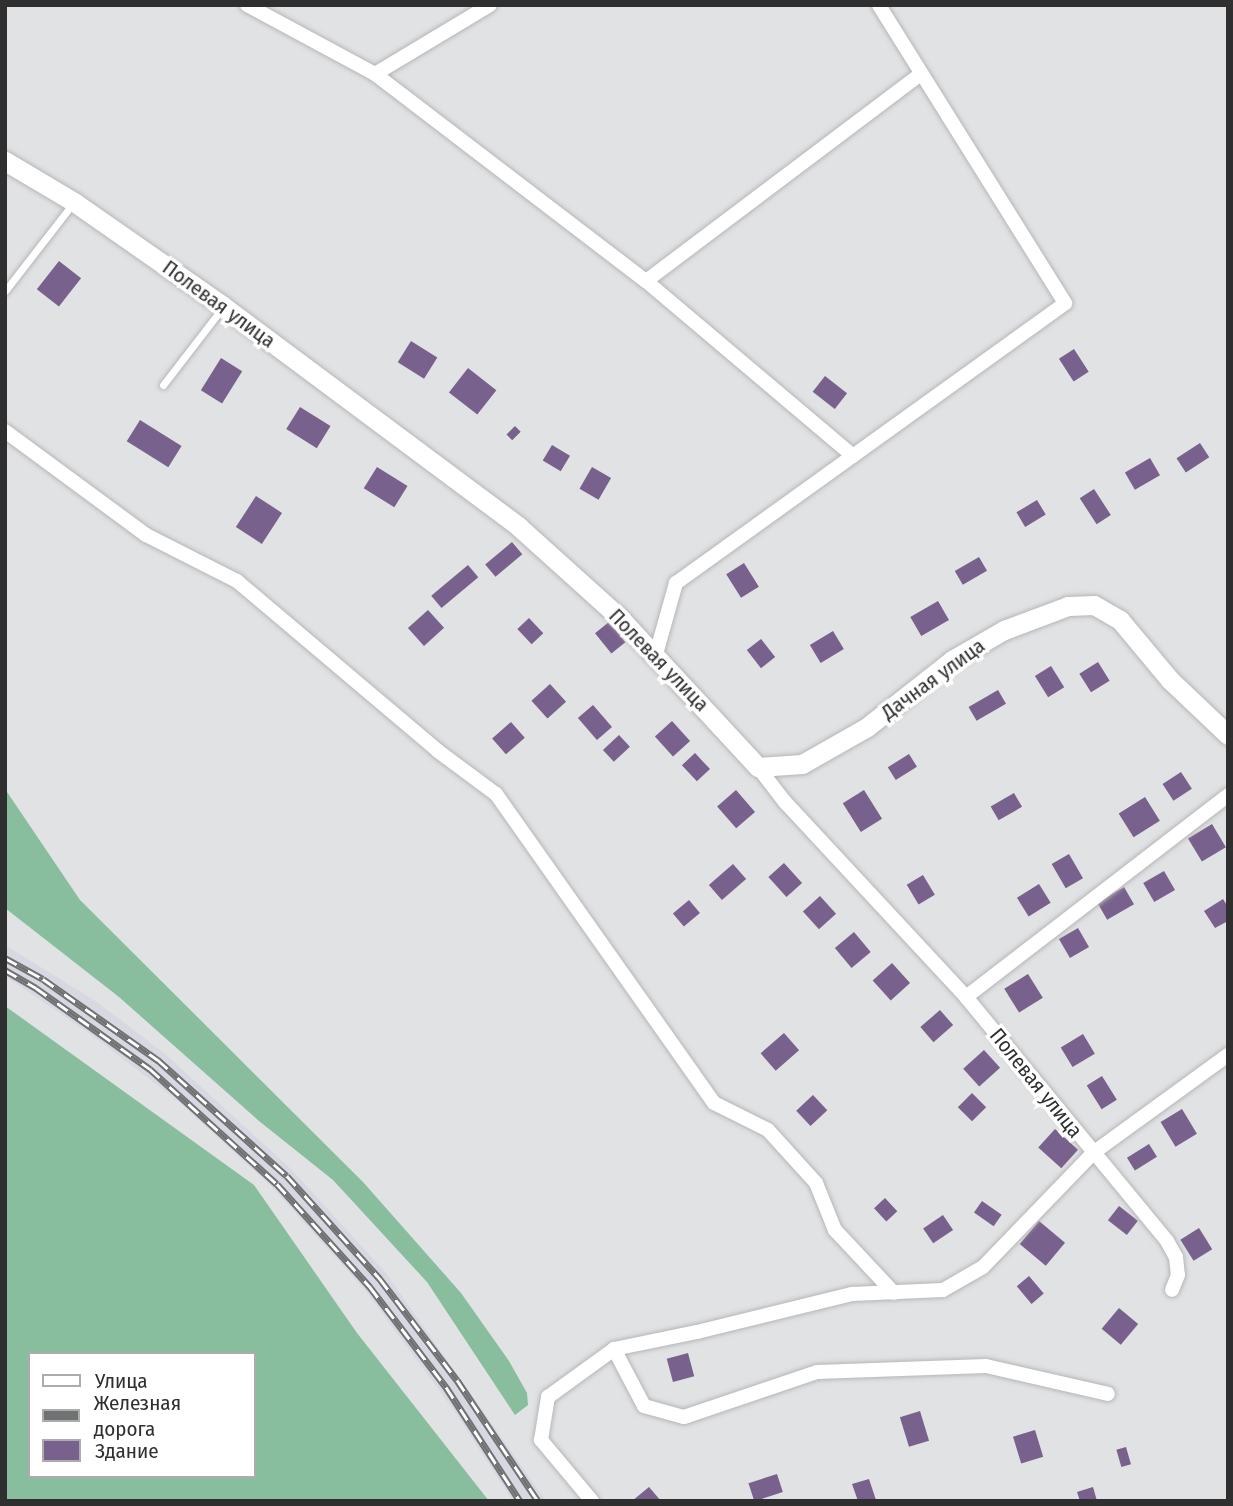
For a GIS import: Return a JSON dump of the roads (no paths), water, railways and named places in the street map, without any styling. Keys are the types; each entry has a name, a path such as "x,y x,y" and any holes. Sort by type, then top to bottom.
{"street":[{"path":"247,5 375,74 646,281 853,456"},
{"path":"375,74 490,5"},
{"path":"656,654 676,583 1065,303 879,5"},
{"path":"646,281 921,74"},
{"name":"Полевая улица","path":"5,161 74,202 223,306 519,527 656,654 758,767 785,802 966,997 1093,1153 1176,1257 1178,1275 1172,1290"},
{"path":"5,432 146,535 237,581 438,751 496,794 714,1103 768,1130 816,1183 835,1230 894,1293"},
{"name":"Дачная улица","path":"758,767 802,764 867,727 952,660 1004,631 1068,606 1094,605 1120,620 1170,680 1228,735"},
{"path":"966,997 1228,795"},
{"path":"593,1501 541,1440 548,1397 614,1349 697,1332 852,1294 943,1290 983,1267 1093,1153 1228,1055"},
{"path":"614,1349 644,1406 684,1417 817,1372 986,1366 1108,1394"}],"lane":[{"path":"5,291 74,202"},
{"path":"163,386 223,306"}],"railway":[{"path":"5,958 43,979 158,1060 287,1176 380,1279 457,1380 538,1501"},
{"path":"5,970 36,988 150,1069 277,1184 370,1287 446,1387 520,1501"}]}
